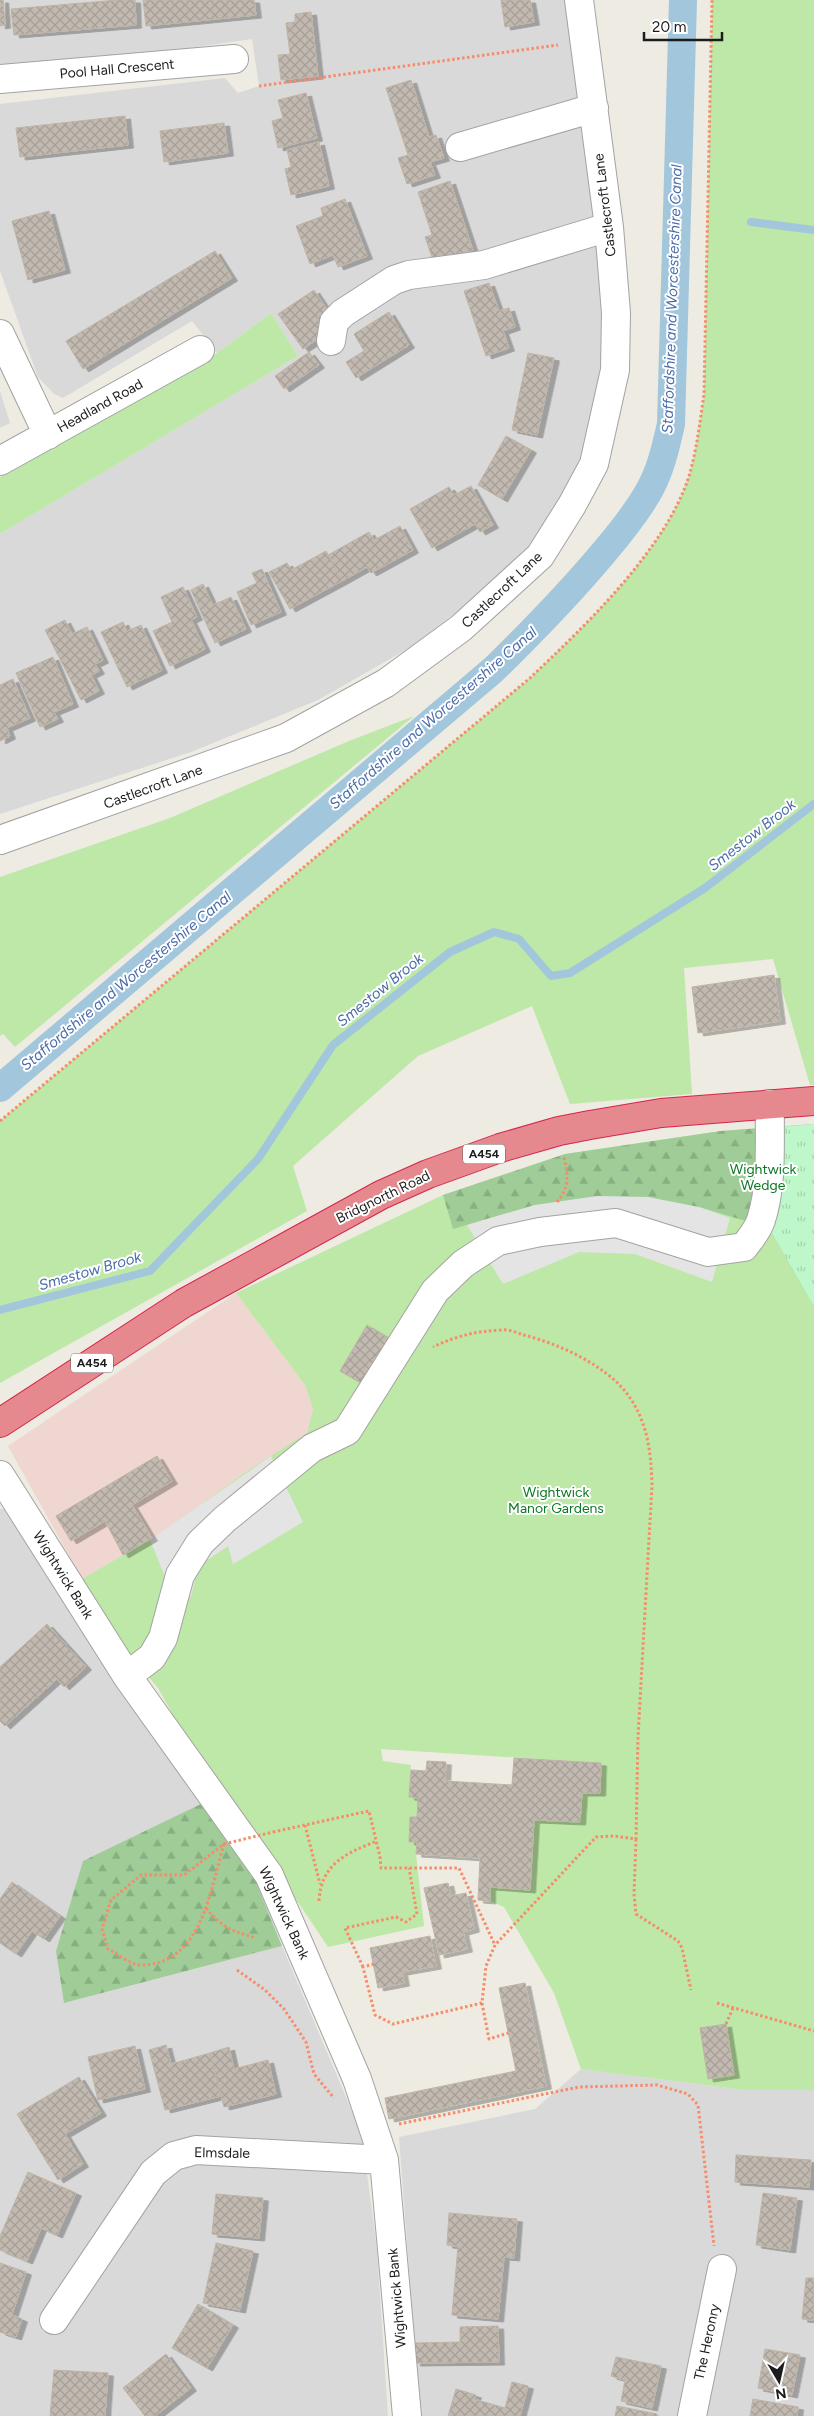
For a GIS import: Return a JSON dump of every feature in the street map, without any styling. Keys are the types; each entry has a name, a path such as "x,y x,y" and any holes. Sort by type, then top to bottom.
{"highway":[{"name":"Bridgnorth Road","path":"0,1423 184,1303 381,1195 428,1174 500,1148 559,1132 661,1113 814,1100"}],"street":[{"name":"Castlecroft Lane","path":"0,840 286,738 386,683 461,628 540,556 572,505 594,464 615,370 616,332 609,228 586,41 579,0"},
{"name":"Pool Hall Crescent","path":"0,79 234,59"},
{"path":"460,147 594,108"},
{"path":"331,341 334,322 343,313 394,280 408,275 484,265 609,228"},
{"path":"0,334 48,435"},
{"name":"Headland Road","path":"0,461 200,350"},
{"path":"127,1676 152,1657 163,1638 180,1576 200,1543 225,1519 312,1448 347,1431 435,1291 463,1264 498,1241 540,1232 616,1223 708,1252 744,1247 761,1222 767,1192 770,1104"},
{"name":"Wightwick Bank","path":"0,1474 127,1676 269,1875 357,2079 384,2160 407,2416"},
{"name":"Elmsdale","path":"54,2320 153,2173 174,2156 196,2150 384,2160"},
{"name":"The Heronry","path":"692,2416 720,2277"}],"path":[{"path":"260,86 586,41"},
{"path":"429,1349 456,1336 504,1329 552,1342 599,1369 627,1394 642,1420 651,1449 652,1485 638,1737 634,1894 636,1914 678,1941 682,1948 691,1990"},
{"path":"224,1844 200,1927 185,1948 164,1960 137,1965 108,1948 102,1930 111,1900 140,1875 184,1875 224,1844 369,1811 381,1868 459,1868 495,1945"},
{"path":"305,1825 320,1885 319,1901"},
{"path":"508,2033 488,2040 482,2003 486,1966 495,1945 596,1837 614,1836 636,1839"},
{"path":"320,1885 332,1865 354,1850 376,1841"},
{"path":"409,1868 417,1914 406,1922 396,1917 345,1928 363,1967 375,2015 393,2024 482,2003"},
{"path":"205,1907 217,1921 232,1932 256,1938"},
{"path":"363,1967 374,1964"},
{"path":"237,1970 264,1990 284,2009 306,2042 314,2074 336,2101"},
{"path":"717,2003 814,2031"},
{"path":"726,2024 733,2008"},
{"path":"374,2129 579,2087 657,2085 688,2094 698,2105 720,2277"}],"shaded area":[{"path":"0,0 564,0 578,66 607,330 594,428 576,476 519,565 409,648 318,700 191,752 0,814 0,534 298,356 271,313 217,353 192,321 63,398 54,394 38,377 0,271 0,104 225,78 238,93 259,86 252,39 114,59 0,65"},
{"path":"0,391 10,423 0,428"},
{"path":"597,1196 648,1197 699,1207 730,1218 712,1282 635,1254 579,1252 503,1284 467,1225 535,1205"},
{"path":"236,1293 305,1385 313,1409 307,1434 247,1471 164,1531 82,1579 8,1446"},
{"path":"271,1456 303,1522 233,1564 228,1546 206,1561 196,1575 191,1597 170,1589 150,1540"},
{"path":"0,1509 10,1509 203,1803 64,2003 282,1946 362,2135 377,2250 388,2416 0,2416"},
{"path":"581,2069 744,2090 814,2090 814,2416 420,2416 399,2137 535,2109"}],"green space":[{"path":"712,0 814,0 814,1085 810,1085 773,959 684,968 692,1094 570,1104 532,1006 418,1056 293,1166 307,1211 0,1383 0,1121 530,678 575,635 621,585 662,531 678,504 692,466 704,394"},
{"path":"271,313 298,356 0,534 0,477 217,353"},
{"path":"414,716 15,1047 3,1034 0,1036 0,877 170,818 349,741"},
{"name":"Wightwick Manor Gardens","path":"814,1124 814,2090 744,2090 581,2069 554,1993 504,1907 490,1901 490,1887 530,1889 534,1820 580,1822 582,1793 600,1793 601,1763 381,1749 383,1761 411,1765 409,1797 418,1798 417,1817 410,1817 409,1842 417,1842 416,1854 424,1926 328,1947 176,1720 158,1688 128,1652 82,1579 164,1531 247,1471 307,1433 313,1409 305,1385 236,1293 443,1195 565,1154 721,1131"},
{"name":"Wightwick Wedge","path":"814,1124 814,1307 769,1228 699,1207 535,1205 453,1229 443,1195 565,1154 721,1131"},
{"path":"814,1124 814,1307 769,1228 780,1127"},
{"path":"203,1803 255,1880 282,1946 64,2003 56,1951 83,1861"}],"building":[{"path":"0,0 3,0 5,25 0,26"},
{"path":"135,0 136,25 14,35 11,9"},
{"path":"143,0 254,0 256,15 146,26"},
{"path":"501,0 530,0 534,22 505,27"},
{"path":"311,12 318,76 281,80 278,55 290,54 286,23 295,22 295,14"},
{"path":"411,80 429,137 436,135 444,158 430,162 435,175 407,184 398,158 408,155 386,88"},
{"path":"306,93 317,138 278,148 272,121 283,118 278,100"},
{"path":"125,116 128,145 20,157 16,128"},
{"path":"224,123 228,153 164,162 160,131"},
{"path":"319,142 329,186 291,195 285,169 291,167 287,150"},
{"path":"450,181 473,250 434,263 425,237 432,235 418,192"},
{"path":"345,199 367,256 338,267 333,255 310,264 296,226 323,216 321,208"},
{"path":"49,211 65,270 28,280 12,221"},
{"path":"215,251 232,278 83,369 66,341"},
{"path":"489,283 499,311 509,308 515,327 503,331 509,348 486,356 464,291"},
{"path":"314,290 328,311 317,318 327,333 303,349 278,314"},
{"path":"389,312 409,345 356,378 346,362 364,351 354,334"},
{"path":"309,352 319,365 284,389 275,376"},
{"path":"528,353 554,358 537,435 512,430"},
{"path":"506,436 531,450 502,499 478,485"},
{"path":"471,486 493,525 480,532 475,524 432,548 410,509 449,487 454,495"},
{"path":"400,526 413,550 371,573 367,567 342,581 328,555 369,532 374,540"},
{"path":"326,551 342,581 290,609 269,572 287,563 291,570"},
{"path":"262,569 281,612 251,625 237,592 257,583 252,573"},
{"path":"203,584 213,605 231,597 246,629 215,643 191,590"},
{"path":"183,587 197,617 191,620 205,649 170,666 153,631 172,622 161,597"},
{"path":"65,620 72,634 87,627 103,660 95,664 99,671 91,675 99,691 81,700 45,630"},
{"path":"123,622 127,631 141,625 162,670 127,687 101,632"},
{"path":"53,657 73,704 54,712 58,719 40,727 16,673"},
{"path":"13,679 30,718 7,728 10,736 0,741 0,685"},
{"path":"774,975 780,1021 698,1033 692,987"},
{"path":"367,1325 388,1338 361,1383 340,1371"},
{"path":"157,1456 172,1481 132,1505 152,1538 123,1555 105,1521 71,1541 56,1516"},
{"path":"47,1624 86,1667 64,1687 57,1679 5,1726 0,1721 0,1667"},
{"path":"514,1758 601,1763 600,1793 582,1793 580,1822 534,1820 530,1890 490,1887 490,1901 478,1900 480,1858 416,1854 417,1842 409,1842 410,1817 417,1817 418,1798 409,1797 411,1770 426,1771 427,1761 446,1762 445,1781 512,1785"},
{"path":"12,1882 60,1916 44,1939 32,1931 16,1954 0,1943 0,1899"},
{"path":"448,1883 451,1896 466,1893 474,1929 463,1932 467,1949 439,1955 424,1888"},
{"path":"430,1936 436,1966 402,1972 404,1983 378,1988 370,1948"},
{"path":"525,1983 546,2086 389,2119 385,2098 516,2071 499,1988"},
{"path":"726,2024 734,2075 708,2079 700,2028"},
{"path":"166,2045 171,2064 210,2053 221,2096 165,2110 149,2050"},
{"path":"135,2046 145,2089 98,2100 88,2057"},
{"path":"229,2047 234,2069 268,2060 276,2094 224,2107 210,2053"},
{"path":"79,2077 101,2113 65,2134 83,2164 58,2180 17,2114"},
{"path":"736,2155 811,2160 809,2187 735,2182"},
{"path":"28,2172 76,2193 57,2235 41,2228 27,2261 0,2250 0,2236"},
{"path":"763,2193 797,2198 790,2250 756,2245"},
{"path":"216,2194 263,2198 259,2238 212,2234"},
{"path":"449,2213 517,2219 514,2258 504,2257 498,2319 452,2315 458,2246 447,2245"},
{"path":"216,2243 253,2251 240,2310 203,2303"},
{"path":"0,2263 26,2272 12,2315 22,2319 16,2337 0,2332"},
{"path":"806,2278 814,2278 814,2320 802,2319"},
{"path":"198,2304 233,2325 207,2368 172,2348"},
{"path":"498,2326 499,2362 415,2363 415,2343 460,2342 460,2327"},
{"path":"765,2349 800,2355 792,2395 758,2388"},
{"path":"166,2354 191,2388 155,2416 145,2416 123,2388"},
{"path":"616,2357 661,2366 652,2408 621,2401 625,2380 611,2376"},
{"path":"54,2370 108,2373 105,2416 50,2416"},
{"path":"512,2382 528,2386 520,2416 448,2416 456,2389 476,2395 474,2399 505,2408"},
{"path":"753,2399 798,2407 797,2416 750,2416"},
{"path":"617,2406 657,2414 657,2416 615,2416"}],"waterway":[{"name":"Staffordshire and Worcestershire Canal","path":"0,1088 493,670 578,582 635,513 654,481 671,424 683,0"},
{"path":"751,222 814,230"},
{"name":"Smestow Brook","path":"0,1310 150,1271 258,1159 333,1045 450,952 494,932 519,939 551,976 570,973 705,888 814,804"}]}
